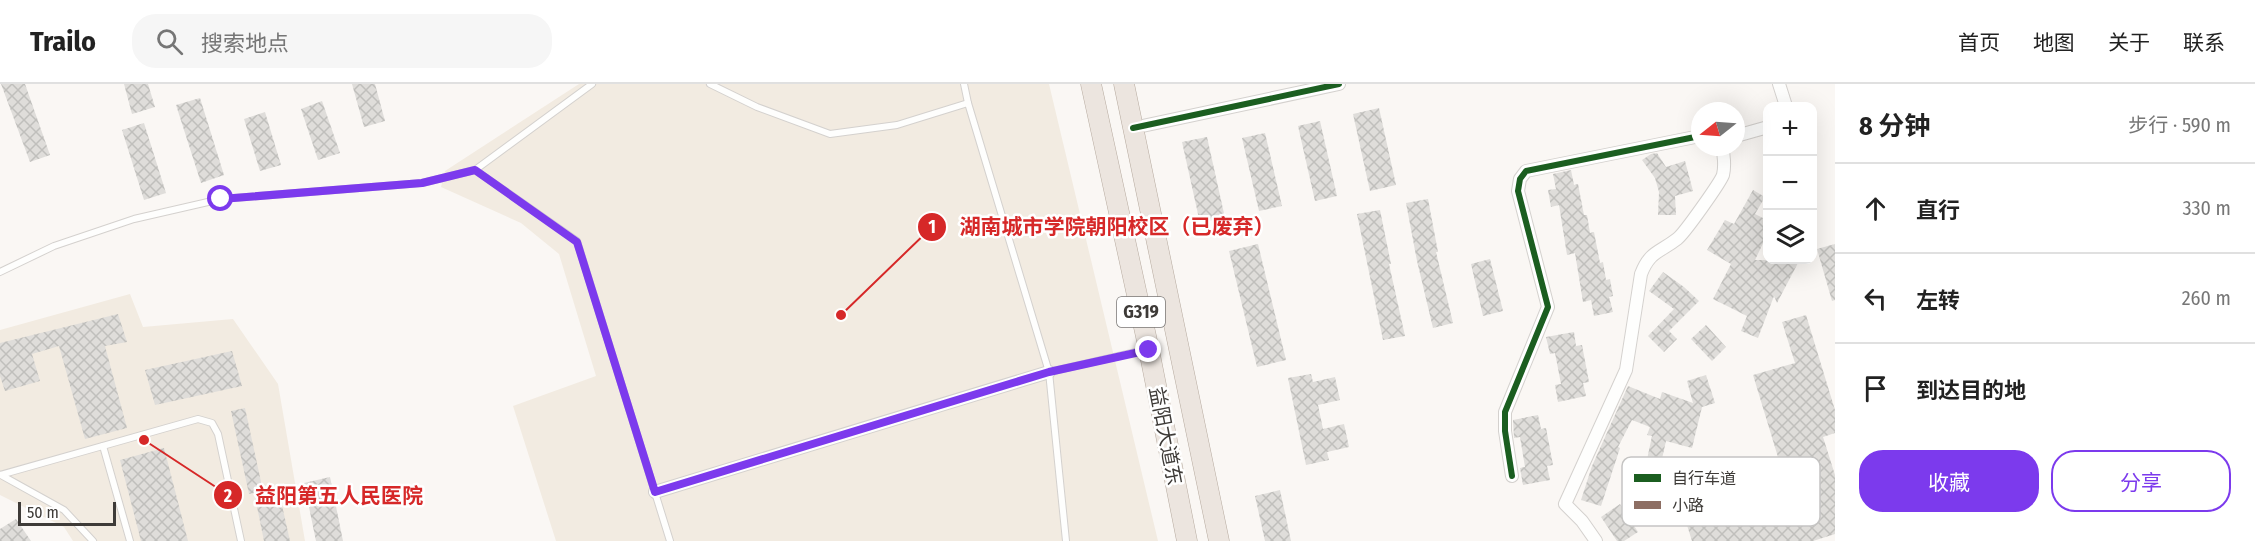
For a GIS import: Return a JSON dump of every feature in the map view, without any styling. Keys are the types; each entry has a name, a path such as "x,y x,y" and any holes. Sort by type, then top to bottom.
{"main road":[{"name":"益阳大道东","path":"1091,84 1149,350 1187,541"},
{"name":"G319","path":"1125,84 1219,541"}],"street":[{"path":"1133,128 1339,84"},
{"path":"1779,84 1784,102"},
{"path":"1745,133 1763,128"},
{"path":"1512,476 1505,431 1505,412 1548,307 1518,191 1520,179 1526,171 1691,138"},
{"path":"1596,541 1582,521 1565,504 1626,370 1641,274 1647,259 1678,238 1700,209 1723,175 1724,156"},
{"path":"655,492 1049,372"}],"lane":[{"path":"0,272 54,246 134,219 221,199 422,183 475,170 592,84"},
{"path":"710,84 757,107 830,134 897,125 968,103"},
{"path":"964,84 1049,372 1066,541"},
{"path":"475,170 577,242 670,541"},
{"path":"1049,372 1149,350"},
{"path":"0,475 198,420 212,423 218,434 241,541"},
{"path":"103,446 130,541"},
{"path":"0,475 64,510 93,541"}],"shaded area":[{"path":"579,84 1049,84 1158,541 556,541 513,406 596,376 559,254 521,223 441,187 445,171"},
{"path":"130,294 143,327 233,319 278,384 305,541 73,541 64,527 0,495 0,330"}],"building":[{"path":"1,84 25,84 50,155 30,162"},
{"path":"124,84 148,84 155,107 132,114"},
{"path":"352,84 375,84 385,121 364,127"},
{"path":"200,98 224,175 201,183 176,105"},
{"path":"322,101 340,153 318,160 301,109"},
{"path":"1379,108 1396,185 1370,191 1353,114"},
{"path":"265,112 281,165 260,171 244,119"},
{"path":"1320,121 1337,196 1315,201 1298,126"},
{"path":"144,123 166,193 144,200 122,130"},
{"path":"1265,133 1282,206 1259,211 1242,138"},
{"path":"1207,137 1225,218 1200,223 1182,142"},
{"path":"1657,153 1666,167 1685,161 1693,191 1675,196 1676,215 1658,215 1659,192 1655,178 1642,160"},
{"path":"1571,170 1574,185 1578,184 1590,233 1594,232 1606,280 1610,279 1613,296 1609,297 1613,312 1594,316 1591,300 1583,302 1575,253 1567,255 1559,205 1551,207 1548,190 1556,189 1553,174"},
{"path":"1753,190 1763,196 1763,200 1755,214 1763,218 1763,243 1755,260 1763,260 1763,264 1797,264 1777,303 1774,296 1758,338 1741,331 1747,316 1713,299 1731,264 1707,250 1725,220 1734,224"},
{"path":"1428,199 1438,252 1436,252 1453,323 1433,328 1406,203"},
{"path":"1380,210 1405,336 1383,340 1357,214"},
{"path":"1258,244 1286,360 1257,367 1229,251"},
{"path":"1835,244 1835,300 1832,301 1817,249"},
{"path":"1490,259 1503,311 1483,316 1471,264"},
{"path":"1663,272 1699,301 1669,331 1677,339 1664,352 1648,336 1674,309 1649,291"},
{"path":"118,314 127,342 105,346 127,428 85,439 59,346 32,354 40,381 5,391 0,376 0,343"},
{"path":"1806,315 1835,410 1835,433 1823,437 1835,475 1835,534 1813,541 1692,541 1687,526 1820,526 1820,457 1778,457 1753,375 1795,363 1782,322"},
{"path":"1706,325 1726,347 1712,361 1691,339"},
{"path":"1574,332 1576,346 1582,345 1589,382 1583,383 1586,396 1558,402 1555,385 1561,384 1555,353 1550,354 1546,337"},
{"path":"232,351 242,386 155,405 145,370"},
{"path":"1311,374 1313,382 1335,377 1340,400 1318,405 1323,429 1344,424 1349,447 1327,452 1329,460 1306,465 1288,378"},
{"path":"1706,375 1715,403 1702,407 1692,448 1666,441 1662,457 1648,457 1652,436 1647,435 1650,427 1632,420 1618,447 1620,448 1601,506 1581,500 1592,466 1628,386 1660,399 1662,392 1693,403 1687,381"},
{"path":"245,408 263,491 249,494 231,411"},
{"path":"1538,415 1541,429 1546,428 1553,465 1547,466 1550,480 1523,485 1520,468 1525,467 1520,437 1514,438 1513,420"},
{"path":"164,448 188,541 141,541 120,460"},
{"path":"330,477 343,541 316,541 304,483"},
{"path":"1280,490 1291,541 1265,541 1255,496"},
{"path":"279,492 290,541 264,541 255,497"},
{"path":"1620,504 1622,526 1634,526 1638,532 1624,541 1617,541 1601,517"},
{"path":"16,519 31,541 0,541 0,529"}],"marked path":[{"path":"655,492 1049,372"}],"cycle path":[{"path":"1133,128 1339,84"},
{"path":"1512,476 1505,431 1505,412 1548,307 1518,191 1520,179 1526,171 1691,138"}],"place":[{"name":"湖南城市学院朝阳校区（已废弃）","path":"841,315"},
{"name":"益阳第五人民医院","path":"144,440"}],"route":[{"path":"221,199 282,196 422,183 475,170 577,242 655,492 1049,372 1149,350"}]}
